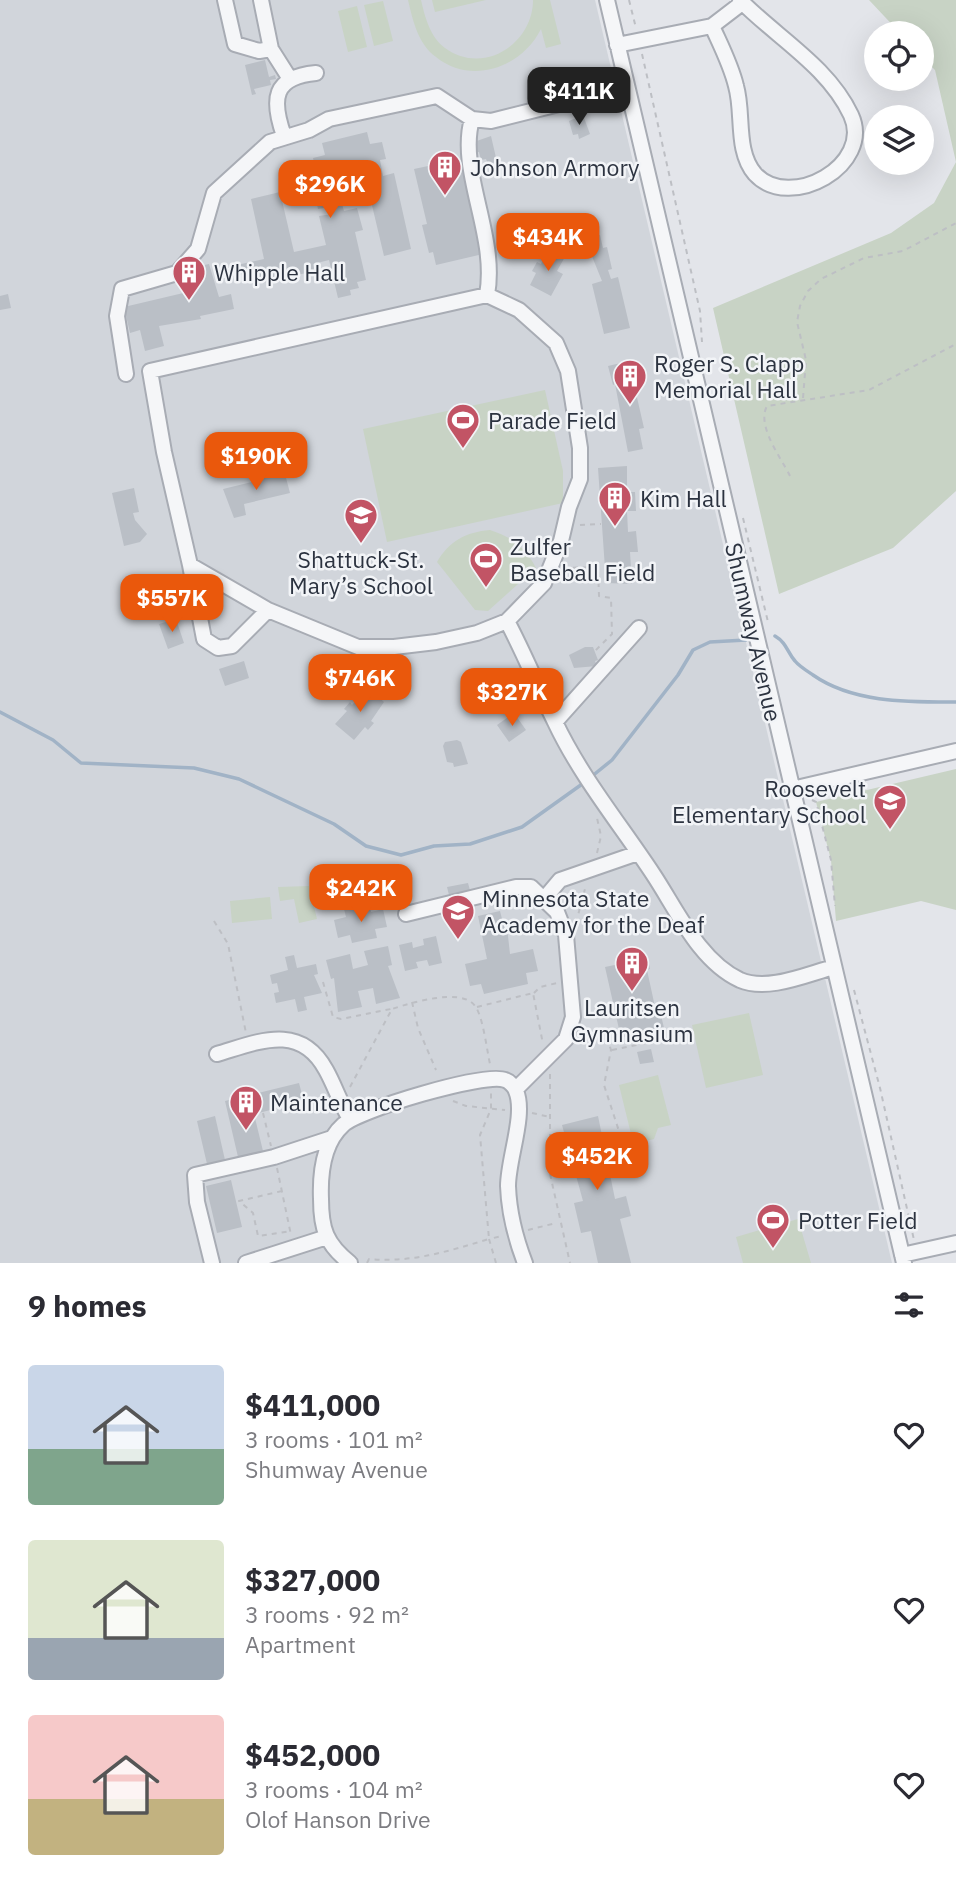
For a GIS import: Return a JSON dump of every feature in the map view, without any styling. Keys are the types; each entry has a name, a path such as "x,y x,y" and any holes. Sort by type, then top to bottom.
{"street":[{"path":"225,0 235,44 259,51 271,49"},
{"path":"261,0 271,49 290,79"},
{"name":"Shumway Avenue","path":"607,0 903,1259"},
{"path":"617,45 712,26 741,1 818,70 838,92 852,116 855,139 851,152 832,173 808,183 780,187 768,183 756,174 743,149 735,82 712,26"},
{"path":"284,136 277,117 276,100 281,85 295,75 316,73"},
{"path":"126,374 117,316 122,289 177,273 198,248 214,192 270,142 309,130 329,119 437,96 472,119 491,121 627,87"},
{"path":"472,119 467,137 468,153 483,217 491,276 487,295"},
{"path":"190,565 268,610 358,647 394,648 436,642 477,633 507,621 544,583 557,552 580,479 580,448 568,371 556,343 519,310 487,295 150,371 164,452 204,639 218,648 232,646 268,610"},
{"path":"507,621 538,681 555,722 588,780 690,932 717,965 742,981 786,981 834,967"},
{"path":"555,722 639,628"},
{"path":"792,789 956,751"},
{"path":"544,899 560,880 638,853"},
{"path":"406,914 516,887 531,887 557,912 566,935 573,1017 566,1040 516,1088"},
{"path":"217,1054 284,1037 306,1047 326,1069 338,1100 350,1119"},
{"path":"350,1263 327,1237 321,1214 320,1184 323,1162 332,1138 350,1119 443,1089 490,1079 505,1080 516,1088 518,1110 508,1184 513,1233 525,1263"},
{"path":"212,1263 197,1202 194,1175 332,1138"},
{"path":"246,1263 327,1237"},
{"path":"903,1259 956,1243"}],"path":[{"path":"629,0 700,311 702,343"},
{"path":"803,399 806,360 797,322 800,306 808,291 821,279 864,258 903,251 956,223"},
{"path":"790,476 778,459 764,409 771,404 850,394 878,386 956,344"},
{"path":"741,509 769,626"},
{"path":"575,526 601,524"},
{"path":"559,569 598,567 599,596 611,598 612,634 595,651"},
{"path":"812,800 816,802 831,860 835,909"},
{"path":"214,921 228,944 249,1045"},
{"path":"323,982 333,1017 341,1019 443,997 468,1000 476,1007 490,1064"},
{"path":"853,985 880,1088 914,1241"},
{"path":"476,1007 533,993 543,1044"},
{"path":"412,1002 418,1028 436,1070"},
{"path":"345,1098 392,1009"},
{"path":"611,1050 694,1033"},
{"path":"579,1040 606,1034 611,1050 604,1085 630,1166"},
{"path":"490,1079 491,1109 480,1135 489,1240 496,1263"},
{"path":"443,1089 445,1098 466,1106 518,1110 551,1117"},
{"path":"263,1113 294,1247"},
{"path":"282,1191 239,1201 253,1213 258,1236 290,1231"},
{"path":"367,1263 369,1259 389,1262 433,1258 489,1240"}],"shaded area":[{"name":"Shattuck-St. Mary’s School","path":"0,0 595,0 892,1263 0,1263"}],"green space":[{"path":"408,0 421,0 426,20 435,38 445,48 460,56 490,57 515,42 525,30 531,16 533,0 550,0 561,44 546,48 541,29 522,53 495,68 480,71 450,66 425,46 417,32"},
{"path":"432,0 486,0 435,12"},
{"path":"869,0 956,0 956,162 934,69 934,21 889,21"},
{"path":"383,1 393,41 374,46 364,5"},
{"path":"357,6 367,47 348,52 338,11"},
{"path":"956,162 956,491 893,548 779,594 713,308 891,233 934,203"},
{"name":"Parade Field","path":"545,390 563,471 563,503 387,542 363,429"},
{"name":"Zulfer Baseball Field","path":"490,530 518,544 536,568 488,611 475,610 437,562 447,548 459,539"},
{"name":"Roosevelt Elementary School","path":"956,769 956,910 921,901 836,921 831,860 816,802"},
{"path":"309,886 317,919 299,923 294,899 280,901 278,887"},
{"path":"270,897 272,919 232,923 230,901"},
{"path":"749,1013 763,1075 706,1088 692,1025"},
{"path":"658,1075 671,1125 658,1128 654,1139 641,1142 631,1134 619,1085"},
{"name":"Potter Field","path":"798,1219 811,1263 743,1263 736,1237"}],"building":[{"path":"265,60 269,77 275,75 276,79 270,80 271,85 254,89 256,94 252,95 245,65"},
{"path":"583,115 590,134 579,139 578,134 573,135 569,121"},
{"path":"367,132 370,144 382,142 386,159 380,160 383,176 394,173 411,249 384,256 366,180 375,177 373,166 348,172 354,201 342,204 344,211 357,208 363,230 355,232 366,280 357,282 359,288 350,290 351,295 338,298 329,260 313,264 315,271 253,285 251,280 244,281 243,274 221,280 219,269 264,259 251,199 280,192 294,252 326,245 319,216 332,214 330,207 318,209 312,183 326,180 324,173 317,175 313,158 325,155 322,143"},
{"path":"491,136 497,162 488,164 486,159 481,160 479,152 473,153 471,143"},
{"name":"Johnson Armory","path":"461,159 483,254 436,265 433,252 429,253 422,225 427,224 414,169"},
{"path":"600,235 603,248 607,247 612,269 608,270 611,279 618,277 630,328 604,334 592,284 602,281 591,254 589,255 585,239"},
{"path":"554,249 566,255 557,271 563,274 551,296 530,285 536,273 532,271 537,262 541,264 545,256 549,258"},
{"name":"Whipple Hall","path":"209,264 219,297 231,294 234,309 200,316 201,319 159,326 164,346 145,351 140,330 130,333 124,307 196,290 191,268"},
{"path":"8,294 11,308 0,310 0,296"},
{"name":"Roger S. Clapp Memorial Hall","path":"625,362 629,381 633,380 644,428 639,429 643,449 628,452 615,384 613,385 608,366"},
{"name":"Kim Hall","path":"627,466 627,492 635,492 636,511 627,511 628,532 636,531 638,552 630,552 632,584 606,583 598,468"},
{"path":"274,470 275,476 285,474 290,493 244,504 246,515 234,518 223,489 264,479 262,473"},
{"path":"134,488 139,512 133,513 135,520 147,534 140,542 124,546 112,493"},
{"path":"176,619 184,643 168,649 159,624"},
{"path":"585,647 593,647 598,660 595,661 597,666 574,668 569,655"},
{"path":"244,661 249,678 225,686 219,669"},
{"path":"369,688 384,702 371,721 374,723 368,730 365,727 354,740 335,724 347,711 344,709 350,702 352,705"},
{"path":"514,713 526,730 509,742 497,725"},
{"path":"445,742 461,742 468,764 454,767 453,763 447,762 443,746"},
{"path":"468,883 471,894 450,899 447,887"},
{"path":"369,903 371,912 383,909 387,927 375,929 377,938 352,943 350,935 338,938 334,920 346,917 344,909 361,909 360,905"},
{"path":"500,911 504,927 507,927 510,954 533,949 538,971 526,973 528,984 484,994 481,984 470,986 465,964 487,959 478,916"},
{"path":"436,936 442,963 429,966 427,960 416,962 418,968 405,971 399,945 412,942 413,948 424,945 423,939"},
{"path":"388,946 392,965 388,966 400,998 376,1004 373,988 358,991 362,1007 338,1012 334,978 331,979 326,960 350,954 353,969 368,965 364,951"},
{"path":"294,955 297,968 316,964 318,974 314,975 322,993 304,997 307,1010 298,1012 295,999 276,1003 274,993 279,992 277,983 272,984 270,975 288,970 285,957"},
{"name":"Lauritsen Gymnasium","path":"648,958 650,969 647,970 657,1016 661,1015 664,1028 621,1038 605,967"},
{"path":"651,1049 654,1062 640,1064 637,1052"},
{"name":"Maintenance","path":"299,1083 304,1102 254,1114 263,1151 238,1157 225,1101"},
{"path":"215,1116 225,1160 207,1164 197,1121"},
{"path":"598,1116 615,1199 626,1196 631,1216 620,1219 631,1263 598,1263 591,1231 581,1233 574,1203 583,1201 562,1125"},
{"path":"231,1180 242,1227 217,1233 206,1186"}],"waterway":[{"path":"775,636 801,667 845,691 882,699 956,702"},
{"path":"591,777 612,760 678,675 693,650 710,642 746,640"},
{"path":"0,712 53,740 81,763 194,768 239,779 334,824 366,846 401,855 434,846 470,844 522,827 585,782"}],"place":[{"name":"Johnson Armory","path":"445,197"},
{"name":"Whipple Hall","path":"189,302"},
{"name":"Roger S. Clapp Memorial Hall","path":"630,406"},
{"name":"Parade Field","path":"463,450"},
{"name":"Kim Hall","path":"615,528"},
{"name":"Shattuck-St. Mary’s School","path":"361,545"},
{"name":"Zulfer Baseball Field","path":"486,589"},
{"name":"Roosevelt Elementary School","path":"890,831"},
{"name":"Minnesota State Academy for the Deaf","path":"458,941"},
{"name":"Lauritsen Gymnasium","path":"632,993"},
{"name":"Maintenance","path":"246,1132"},
{"name":"Potter Field","path":"773,1250"}]}
